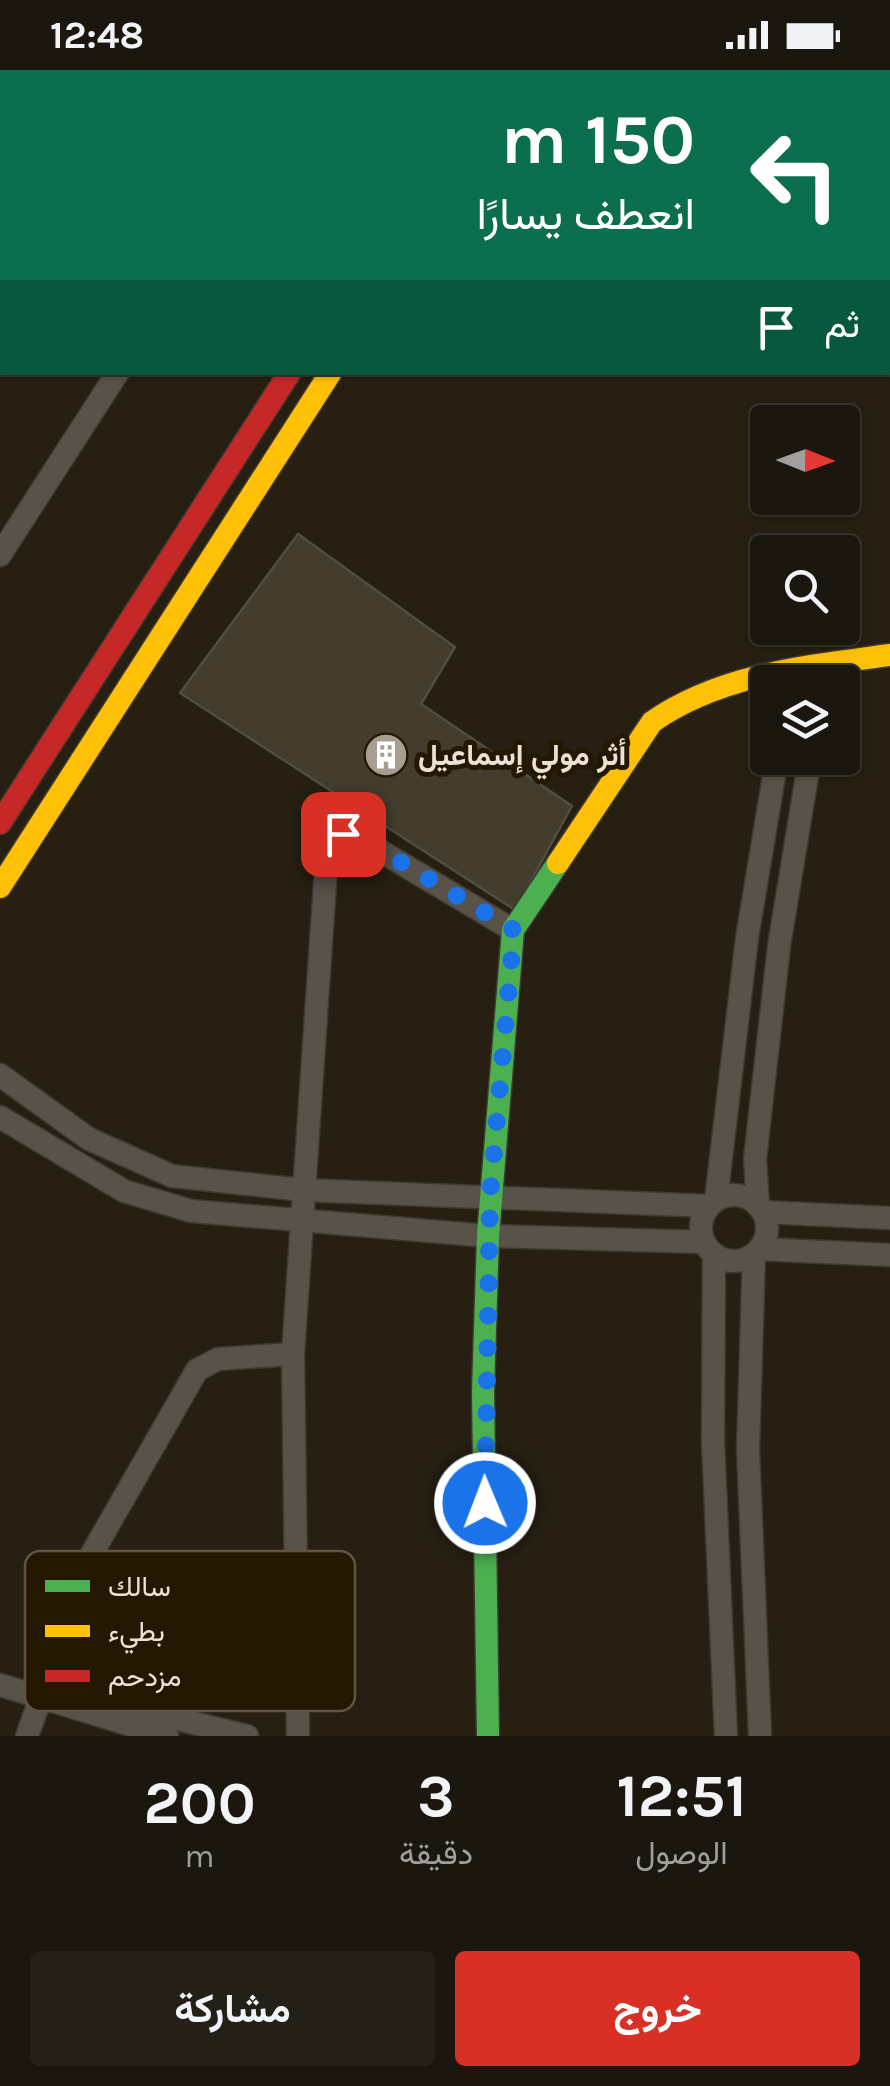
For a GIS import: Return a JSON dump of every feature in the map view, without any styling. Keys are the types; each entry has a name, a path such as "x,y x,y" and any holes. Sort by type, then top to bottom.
{"main road":[{"path":"0,823 288,375"},
{"path":"0,887 329,375"},
{"path":"842,665 856,659 890,655"},
{"path":"488,1736 483,1392 488,1236 514,930 652,722 692,696 750,685"}],"street":[{"path":"0,555 116,375"},
{"path":"856,659 890,672"},
{"path":"726,1736 714,1479 709,1248 701,1223 712,1203 747,938 774,775"},
{"path":"760,1736 748,1448 757,1251 766,1231 755,1159 779,946 807,775"},
{"path":"296,1551 294,1354 301,1220 326,868 334,838 357,837 514,930"},
{"path":"0,1075 90,1139 172,1176 303,1190 712,1203 734,1195 761,1209 890,1218"},
{"path":"0,1118 124,1191 191,1210 488,1236 709,1248 734,1261 757,1251 890,1255"},
{"path":"124,1191 137,1163"},
{"path":"93,1551 198,1370 218,1360 294,1354"},
{"path":"0,1685 25,1693"},
{"path":"27,1736 36,1711"},
{"path":"84,1711 167,1736"},
{"path":"162,1711 247,1736"},
{"path":"298,1711 298,1736"}],"building":[{"name":"أثر مولي إسماعيل","path":"298,534 455,647 421,704 572,806 515,910 180,693"}],"traffic: fast":[{"path":"488,1736 483,1392 488,1236 513,930 558,863"}],"traffic: slow":[{"path":"0,887 329,375"},
{"path":"558,863 652,722 679,706 736,683 797,668 890,655"}],"traffic: jam":[{"path":"0,823 288,375"}],"place":[{"name":"أثر مولي إسماعيل","path":"386,755"}],"route":[{"path":"343,834 384,852 514,930 490,1196 483,1392 485,1503"}]}
